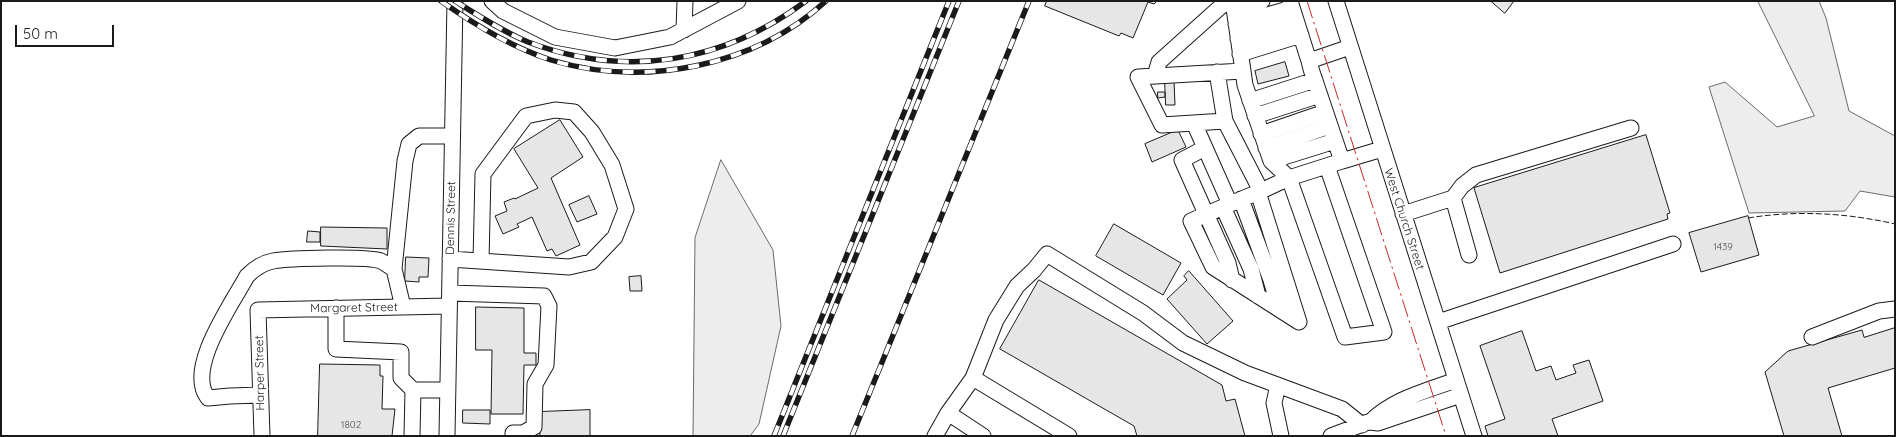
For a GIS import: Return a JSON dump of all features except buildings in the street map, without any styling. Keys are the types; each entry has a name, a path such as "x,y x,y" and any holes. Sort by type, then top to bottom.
{"street":[{"name":"Dennis Street","path":"447,436 455,1"},
{"path":"492,1 504,11 555,37 615,48 670,37 738,1"},
{"path":"684,1 684,30"},
{"path":"1155,76 1159,62 1234,15 1262,1"},
{"name":"West Church Street","path":"1336,1 1474,436"},
{"path":"1234,15 1295,16"},
{"path":"1234,15 1245,85 1255,116 1266,147 1289,178 1345,337 1384,332 1327,166"},
{"path":"1240,54 1295,16"},
{"path":"1295,16 1342,161"},
{"path":"1309,61 1350,47"},
{"path":"1226,121 1162,125 1138,77 1243,71"},
{"path":"1217,72 1226,121 1260,191 1298,322 1213,267 1191,221 1231,203 1260,191 1289,178 1382,149"},
{"path":"1250,101 1315,80"},
{"path":"1255,116 1320,95"},
{"path":"450,259 569,267 591,262 615,237 626,209 612,165 592,132 574,112 555,110 526,116 483,174 481,261"},
{"path":"1266,147 1328,119"},
{"path":"1194,123 1231,203 1271,280 1280,310"},
{"path":"1403,214 1453,198 1462,186 1476,175 1631,128"},
{"path":"403,307 394,269 405,161 409,144 419,136 452,136"},
{"path":"1266,147 1335,141"},
{"path":"1205,148 1182,160 1207,214"},
{"path":"1453,198 1469,255"},
{"path":"1231,203 1258,296"},
{"path":"1438,322 1673,244"},
{"path":"934,436 973,378 996,320 1018,286 1046,254 1143,313 1183,343 1245,373 1342,409 1366,423 1378,423 1461,395"},
{"path":"260,395 208,398 203,392 200,382 208,346 247,276 256,267 272,261 364,259 380,261 394,269"},
{"name":"Margaret Street","path":"258,310 403,307 449,300 544,296 549,306 546,365 535,384 534,427 523,433 513,433 513,436"},
{"path":"336,308 336,349 401,352 401,378 413,390 448,390"},
{"path":"1812,337 1879,311 1895,309"},
{"name":"Harper Street","path":"258,310 262,436"},
{"path":"973,378 1069,436"},
{"path":"1331,436 1366,423 1402,399 1456,380"},
{"path":"1278,385 1274,402 1281,436"},
{"path":"412,436 413,390"},
{"path":"948,413 983,436"}],"shaded area":[{"path":"1758,1 1819,1 1826,18 1849,111 1895,136 1895,197 1860,191 1845,211 1749,213 1709,87 1725,82 1777,127 1814,116"},
{"path":"721,160 773,250 781,326 759,424 750,436 693,436 695,238"}],"railway":[{"path":"441,1 494,35 536,55 587,68 623,72 660,71 696,66 732,56 766,42 797,24 826,1"},
{"path":"455,1 500,28 528,42 565,53 601,60 637,62 673,59 707,51 741,39 774,22 806,1"},
{"path":"774,436 949,1"},
{"path":"783,436 959,1"},
{"path":"852,436 1029,1"}],"fence":[{"path":"1748,218 1803,213 1859,217 1895,224"}],"power":[{"path":"1307,1 1446,436"}]}
